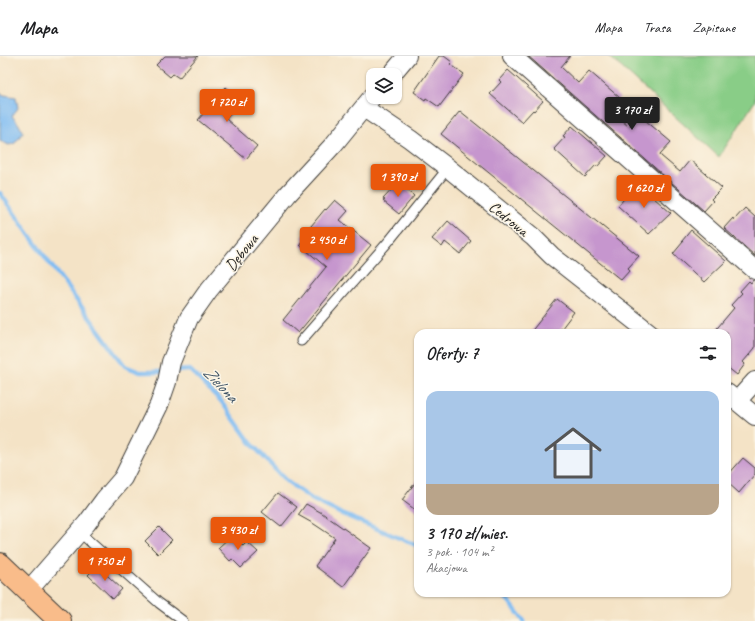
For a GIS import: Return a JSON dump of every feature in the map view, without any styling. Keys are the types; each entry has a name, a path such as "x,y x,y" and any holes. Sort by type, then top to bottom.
{"main road":[{"path":"0,564 60,621"}],"street":[{"path":"397,68 407,56"},
{"path":"512,56 755,270"},
{"name":"Dębowa","path":"79,532 123,478 159,405 167,382 171,362 189,318 208,291 288,194 334,144 367,104"},
{"name":"Cedrowa","path":"371,104 410,139 448,168 532,237 552,256 644,329"},
{"path":"755,381 732,397 755,416"},
{"path":"28,591 79,532"}],"lane":[{"path":"301,341 389,241 448,168"},
{"path":"79,532 159,603 183,621"}],"green space":[{"path":"609,56 755,56 755,101 719,157"}],"water":[{"path":"0,93 16,97 18,108 12,116 23,132 15,143 9,145 0,141"}],"building":[{"path":"165,56 198,56 179,78 173,74 170,77 156,65"},
{"path":"439,56 444,56 452,62 450,64 464,74 439,107 426,98 425,100 414,92"},
{"path":"528,56 570,56 561,67 578,83 589,71 620,98 610,110 629,127 639,115 671,142 660,154 661,156 680,172 690,160 722,188 711,199 713,201 704,211"},
{"path":"508,70 543,101 522,122 490,94 501,82 499,80"},
{"path":"226,87 242,101 226,119 257,146 246,159 198,120"},
{"path":"460,111 639,256 628,268 630,270 621,280 441,134"},
{"path":"572,126 607,156 585,177 554,149 565,137 563,136"},
{"path":"399,182 414,196 399,214 383,201 385,200 383,199"},
{"path":"636,182 671,213 649,234 618,206"},
{"path":"335,200 348,211 340,220 371,245 298,333 283,320 326,267 300,245 304,239 302,237 325,209 326,210"},
{"path":"745,208 755,217 755,256 724,228"},
{"path":"448,221 471,241 460,254 445,242 442,247 432,239"},
{"path":"691,230 726,261 704,282 673,254"},
{"path":"755,280 755,348 743,362 745,364 737,375 731,370 731,329 716,329 734,308 731,305 742,293 740,291 749,281 751,283"},
{"path":"557,299 574,312 561,329 533,329"},
{"path":"743,458 755,468 755,474 739,493 731,486 731,472"},
{"path":"414,484 414,509 402,500"},
{"path":"278,493 297,507 281,527 262,512"},
{"path":"306,504 322,513 371,548 343,587 315,566 335,538 298,515"},
{"path":"159,527 172,540 158,554 145,541"},
{"path":"232,535 243,546 247,542 258,552 241,568 232,559 230,561 218,548"},
{"path":"97,566 122,589 113,599 88,575"}],"waterway":[{"name":"Zielona","path":"0,193 125,366 140,372 164,372"},
{"name":"Zielona","path":"174,371 190,370 221,401 251,443 286,481 313,500 414,544"},
{"name":"Zielona","path":"505,597 524,621"}]}
